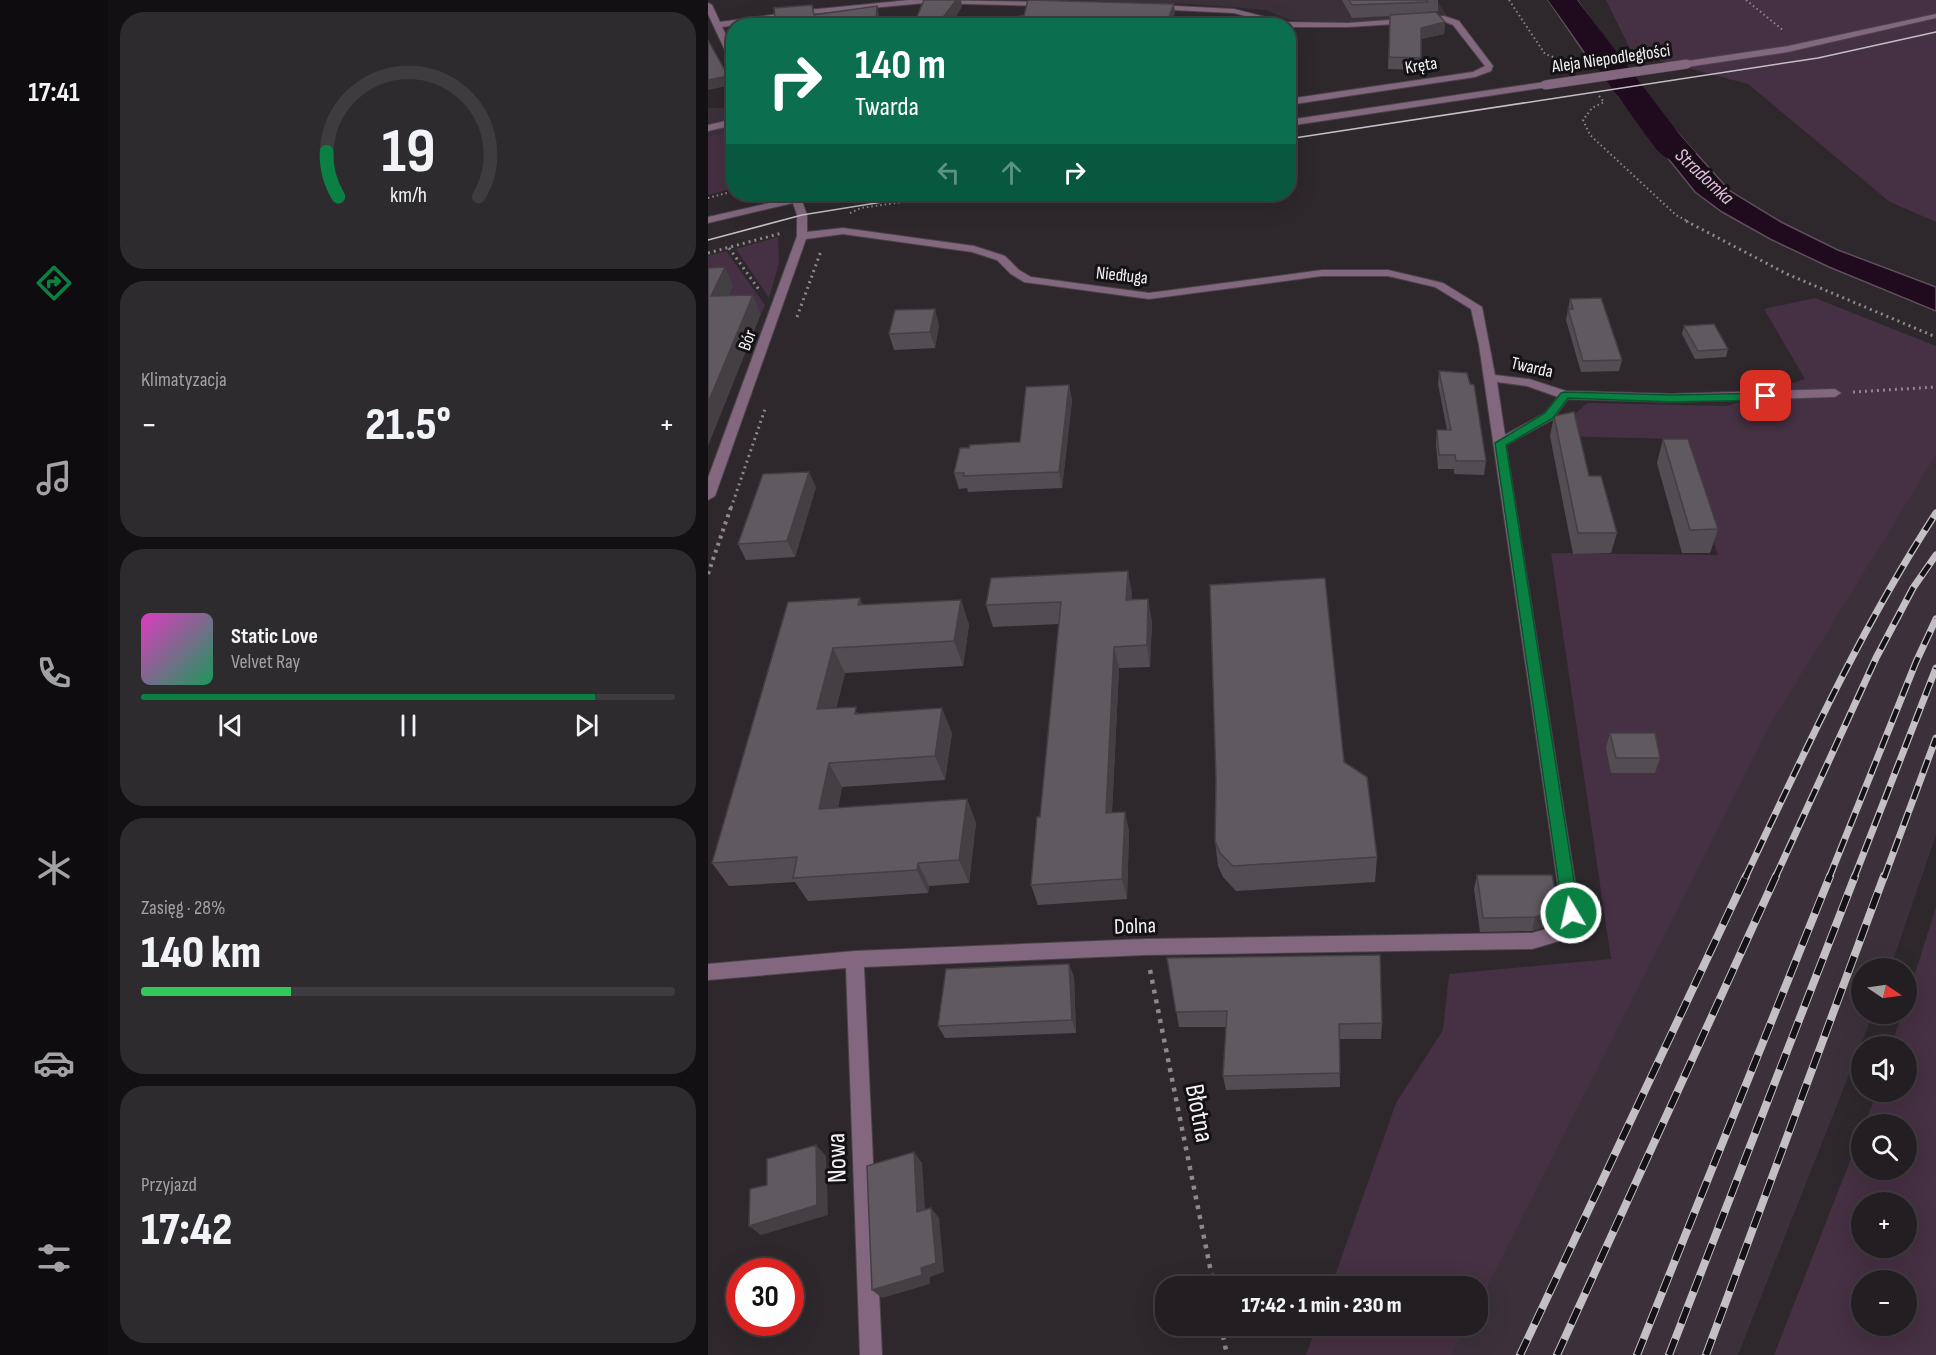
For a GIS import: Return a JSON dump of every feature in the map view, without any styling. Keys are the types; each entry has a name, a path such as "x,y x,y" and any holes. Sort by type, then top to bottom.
{"street":[{"path":"774,18 808,12 925,1 1062,4"},
{"path":"708,5 726,44"},
{"name":"Kręta","path":"1142,7 1234,12 1260,18"},
{"name":"Aleja Niepodległości","path":"1296,122 1799,46 1936,16"},
{"name":"Kręta","path":"1296,24 1348,26 1444,18 1456,23 1488,63 1488,69 1475,74 1296,101"},
{"path":"708,35 718,28 726,27"},
{"path":"708,128 726,124"},
{"path":"708,220 778,201"},
{"name":"Bór","path":"708,496 714,462 802,236 802,215 798,201"},
{"name":"Niedługa","path":"802,236 843,231 974,249 1001,258 1015,273 1028,280 1149,296 1322,273 1388,273 1439,285 1476,307"},
{"name":"Twarda","path":"1476,307 1490,378 1571,913 1563,932"},
{"name":"Twarda","path":"1490,378 1529,383 1565,395 1672,398 1835,393"},
{"name":"Twarda","path":"1500,443 1549,416 1565,395"},
{"name":"Dolna","path":"708,972 855,959 1145,946 1532,941 1563,932"},
{"name":"Nowa","path":"855,959 871,1355"}],"path":[{"path":"1509,0 1545,54 1564,61"},
{"path":"1746,0 1786,32"},
{"path":"1604,102 1592,108 1583,120 1590,135 1676,215 1787,274 1936,337"},
{"path":"708,198 726,193"},
{"path":"797,318 828,233 837,218 861,208 910,201"},
{"path":"708,253 788,231"},
{"path":"729,248 763,295"},
{"path":"1835,393 1936,387"},
{"path":"708,574 766,404"},
{"name":"Błotna","path":"1145,946 1212,1276"},
{"path":"1223,1336 1227,1355"}],"shaded area":[{"path":"1069,0 1437,0 1447,16 1350,23 1296,20 1296,18 1285,18 1266,10 1190,4"},
{"path":"1606,0 1936,0 1936,222 1890,202 1748,84 1632,53"},
{"path":"708,108 726,108 726,190 708,195"},
{"path":"726,133 726,190 708,195 708,137"},
{"path":"778,237 779,263 769,298 736,249"},
{"path":"726,251 765,305 761,314 717,315 708,287 708,256"},
{"path":"1815,298 1936,346 1936,455 1770,725 1488,1285 1488,1276 1335,1276 1396,1103 1443,1030 1449,974 1611,959 1551,553 1718,555 1679,439 1552,436 1587,403 1727,406 1805,379 1764,309"},
{"path":"1936,413 1936,835 1894,958 1851,958 1851,1024 1869,1024 1864,1036 1851,1036 1851,1070 1738,1355 1430,1355 1439,1336 1488,1336 1488,1276 1469,1276"},
{"path":"1936,907 1936,1355 1774,1355 1851,1159 1851,1180 1917,1180 1917,1114 1868,1114 1873,1102 1917,1102 1917,1036 1895,1036 1899,1024 1917,1024 1917,967"},
{"path":"1313,1336 1462,1336 1452,1355 1306,1355"}],"water":[{"path":"1548,0 1577,0 1622,63 1594,67"},
{"path":"1642,93 1730,191 1781,222 1838,250 1936,287 1936,311 1829,267 1770,239 1722,212 1695,192 1618,96"}],"building":[{"path":"924,0 956,0 942,18 916,18"},
{"path":"1028,0 1174,4 1168,18 1018,18 1024,16"},
{"path":"1349,0 1426,0 1428,2 1352,5"},
{"path":"812,5 814,15 877,6 876,18 775,18 774,8"},
{"path":"1436,12 1445,22 1421,28 1421,58 1389,57 1390,15"},
{"path":"708,40 726,76 708,80"},
{"path":"725,267 711,296 753,295 708,403 708,268"},
{"path":"1601,298 1622,360 1583,361 1568,309 1573,309 1570,299"},
{"path":"935,309 930,332 889,334 895,310"},
{"path":"1714,324 1728,349 1698,351 1684,326"},
{"path":"1439,371 1467,373 1470,384 1474,385 1486,461 1456,461 1455,455 1439,455 1437,430 1451,430"},
{"path":"1069,385 1059,472 963,476 964,473 954,473 960,448 969,448 970,445 1020,442 1026,387"},
{"path":"1574,412 1589,476 1601,476 1617,533 1578,533 1554,416"},
{"path":"1663,439 1688,439 1718,529 1690,530"},
{"path":"809,472 787,541 738,544 763,474"},
{"path":"1128,571 1126,600 1148,599 1147,645 1114,647 1106,813 1125,812 1122,879 1031,885 1061,602 986,605 991,578"},
{"path":"1325,578 1344,762 1367,777 1377,857 1233,866 1220,853 1215,841 1216,780 1210,585"},
{"path":"860,598 858,605 961,600 954,641 833,648 817,709 856,707 855,714 942,708 935,756 829,763 819,809 967,799 959,860 918,863 917,870 793,878 797,857 712,863 788,602"},
{"path":"1610,733 1655,733 1660,758 1616,758"},
{"path":"1477,875 1552,875 1559,910 1535,917 1483,918"},
{"path":"1380,955 1382,1023 1339,1024 1340,1073 1223,1076 1227,1011 1176,1012 1167,958"},
{"path":"1069,964 1072,1020 938,1026 946,969"},
{"path":"816,1145 817,1205 749,1226 750,1189 767,1185 767,1159"},
{"path":"914,1152 917,1212 931,1208 936,1263 921,1268 922,1275 872,1290 867,1166"}],"waterway":[{"name":"Stradomka","path":"1562,0 1668,142 1679,153"}],"tram line":[{"path":"1296,138 1818,58 1936,32"},
{"path":"708,240 802,215 889,201"}],"railway":[{"path":"1745,878 1858,646 1936,513"},
{"path":"1775,878 1876,658 1913,588 1936,555"},
{"path":"1829,878 1916,662 1936,619"},
{"path":"1854,878 1936,668"},
{"path":"1884,878 1936,738"},
{"path":"1520,1355 1746,876"},
{"path":"1557,1355 1776,876"},
{"path":"1637,1355 1830,876"},
{"path":"1669,1355 1855,876"},
{"path":"1706,1355 1884,876"}],"route":[{"path":"1571,913 1500,443 1549,416 1565,395 1672,398 1766,396"}]}
